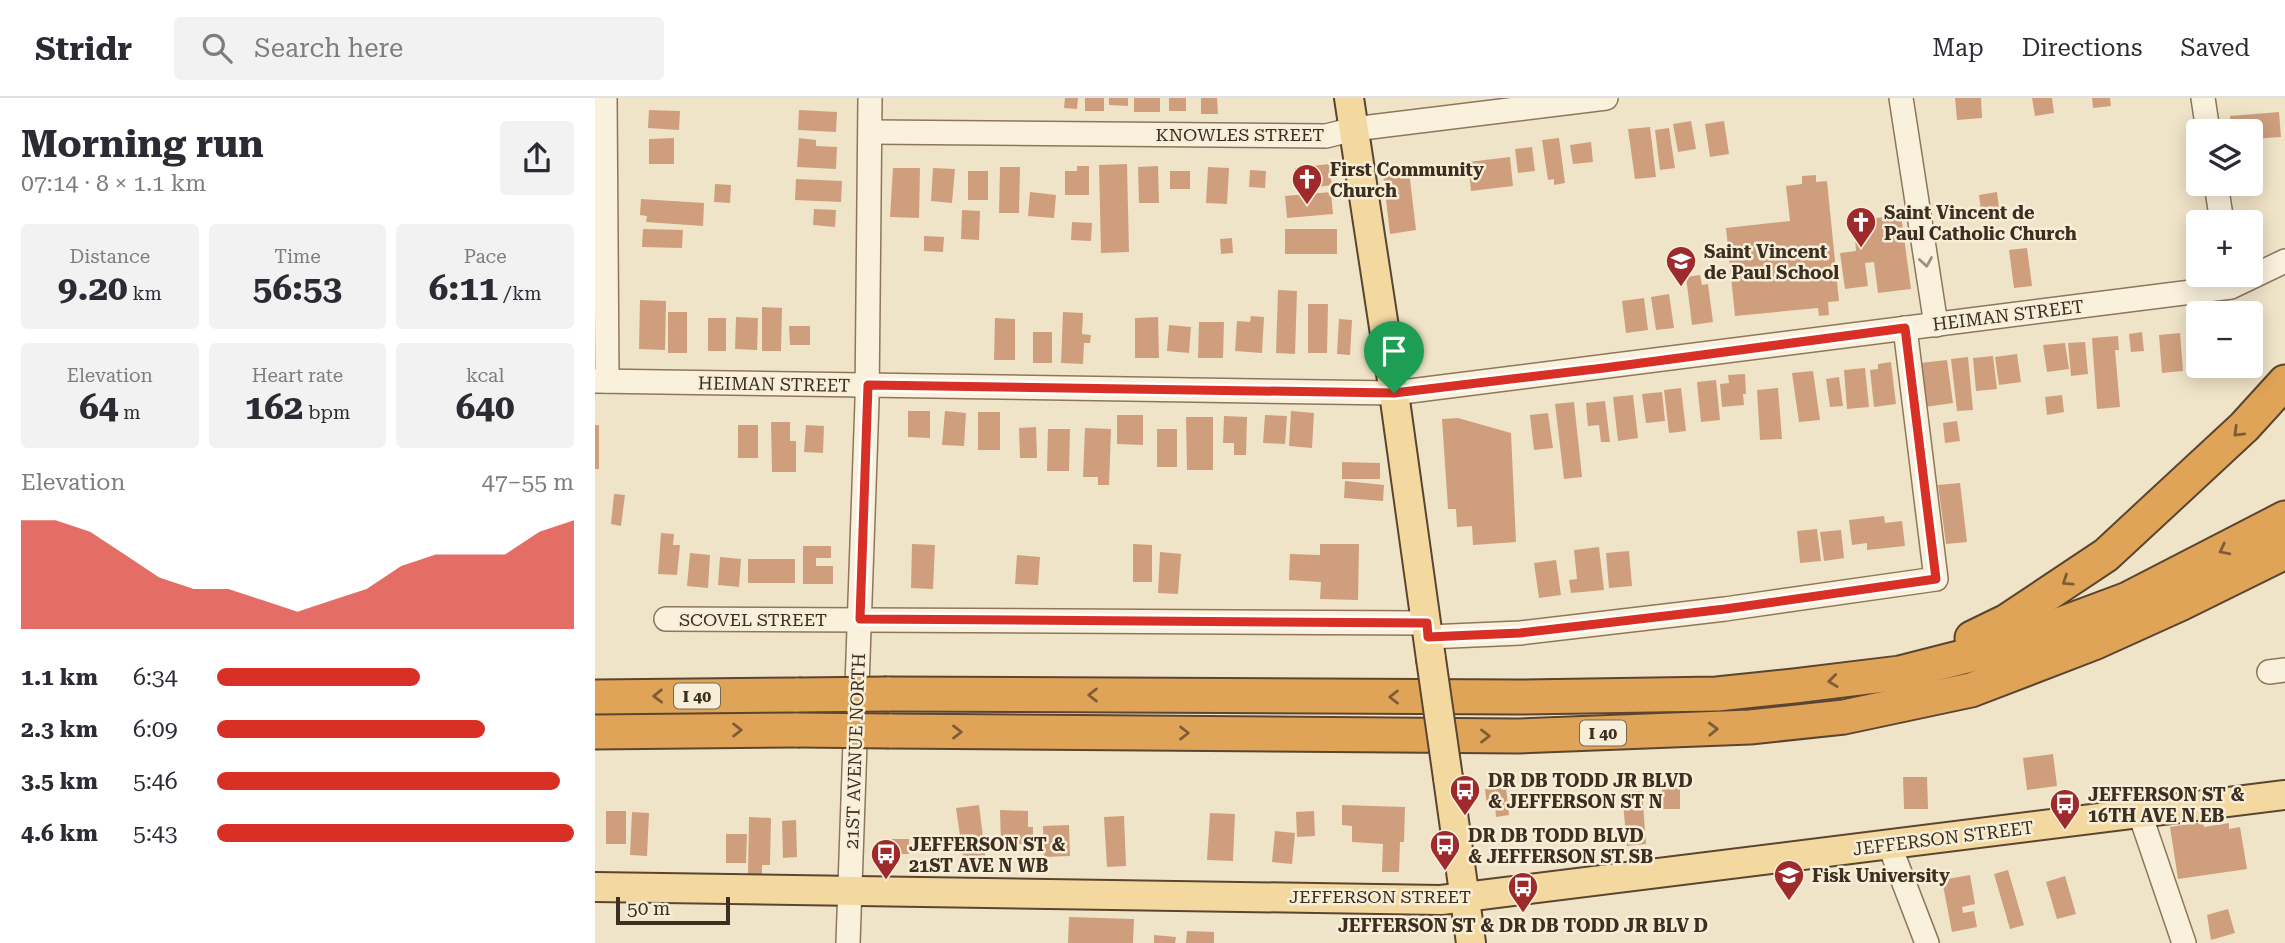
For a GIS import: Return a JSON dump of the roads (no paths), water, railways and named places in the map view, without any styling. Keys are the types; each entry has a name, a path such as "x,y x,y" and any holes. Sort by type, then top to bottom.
{"highway":[{"name":"I 40","path":"595,697 887,694 1518,697 1717,694 1900,673 2007,621 2106,555 2244,427 2285,382"},
{"path":"1900,673 1994,649 2128,599 2285,519"},
{"name":"I 40","path":"595,732 798,730 1518,736 1750,727 1843,717 1971,690 2144,620 2285,552"}],"main road":[{"path":"1349,98 1394,393 1471,943"},
{"name":"JEFFERSON STREET","path":"595,887 1246,895 1366,900 1465,898 2285,795"}],"street":[{"path":"601,381 605,98"},
{"name":"21ST AVENUE NORTH","path":"848,943 868,385 870,98"},
{"name":"KNOWLES STREET","path":"871,132 1326,136 1354,129 1606,98"},
{"path":"1901,98 1936,325"},
{"path":"2203,98 2206,119"},
{"name":"HEIMAN STREET","path":"2263,269 2285,261"},
{"name":"HEIMAN STREET","path":"601,381 1394,393 1936,325 2190,287"},
{"name":"SCOVEL STREET","path":"667,620 860,619 1428,640 1534,632 1725,609 1936,579 1905,328"},
{"path":"2140,814 2184,943"},
{"path":"1889,844 1927,943"}],"place":[{"name":"First Community Church","path":"1307,206"},
{"name":"Saint Vincent de Paul Catholic Church","path":"1861,249"},
{"name":"Saint Vincent de Paul School","path":"1681,288"},
{"name":"DR DB TODD JR BLVD & JEFFERSON ST N","path":"1465,817"},
{"name":"JEFFERSON ST & 16TH AVE N EB","path":"2065,831"},
{"name":"DR DB TODD BLVD & JEFFERSON ST SB","path":"1445,872"},
{"name":"JEFFERSON ST & 21ST AVE N WB","path":"886,881"},
{"name":"Fisk University","path":"1789,902"},
{"name":"JEFFERSON ST & DR DB TODD JR BLV D","path":"1523,914"}]}
